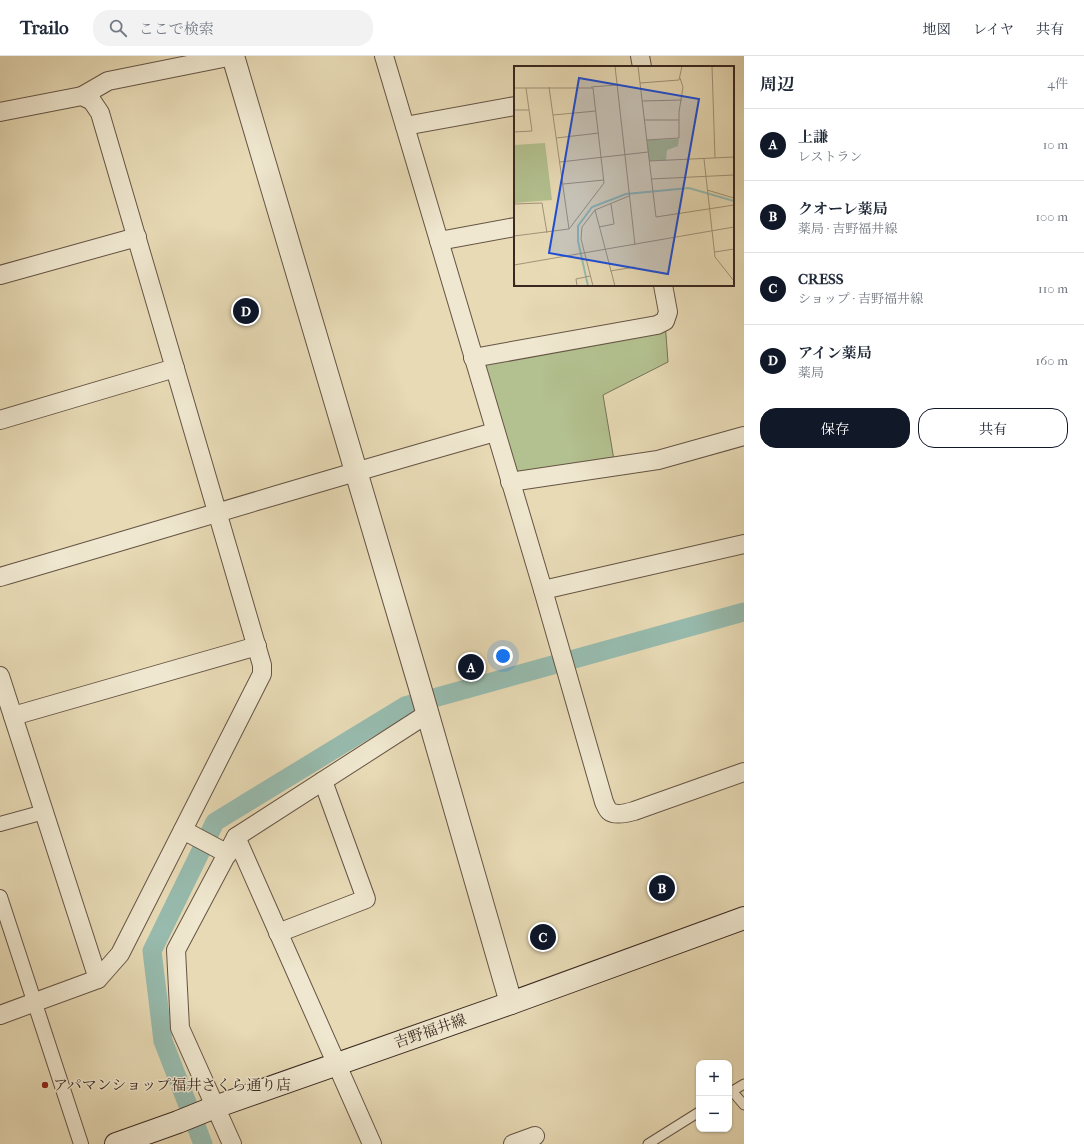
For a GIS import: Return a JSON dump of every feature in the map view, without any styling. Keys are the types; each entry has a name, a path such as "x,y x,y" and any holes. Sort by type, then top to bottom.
{"street":[{"path":"0,112 82,96 108,80 233,56 419,684 511,1003"},
{"path":"384,56 543,590 604,802 609,811 616,814 626,814 744,772"},
{"path":"640,56 642,66"},
{"path":"0,1015 98,979 120,954 262,674 262,665 257,646 100,113 92,101 82,96"},
{"path":"405,126 514,106"},
{"path":"439,241 514,227"},
{"path":"0,275 137,237"},
{"path":"474,358 657,324 665,321 668,312 663,286"},
{"path":"0,420 175,368"},
{"path":"0,578 356,471 495,432"},
{"path":"510,482 658,460 744,436"},
{"path":"543,590 744,544"},
{"path":"13,716 257,646"},
{"path":"0,676 98,979"},
{"path":"232,1144 180,1028 176,950 236,837 323,782 427,713"},
{"path":"278,932 366,899 323,782"},
{"path":"0,824 44,812"},
{"path":"183,830 228,854"},
{"path":"236,837 372,1144"},
{"path":"0,897 81,1144"},
{"name":"吉野福井線","path":"116,1144 215,1107 511,1003 744,918"},
{"path":"513,1144 535,1136"}],"lane":[{"path":"732,1091 744,1084"},
{"path":"732,1093 744,1105"},
{"path":"648,1144 696,1114"}],"green space":[{"path":"665,321 668,362 603,395 614,460 510,482 473,358"}],"waterway":[{"path":"203,1144 163,1041 152,951 215,822 405,706 744,612"}],"place":[{"name":"アイン薬局","path":"246,311"},
{"name":"上謙","path":"471,667"},
{"name":"クオーレ薬局","path":"662,888"},
{"name":"CRESS","path":"543,937"},
{"name":"アパマンショップ福井さくら通り店","path":"45,1085"}]}
